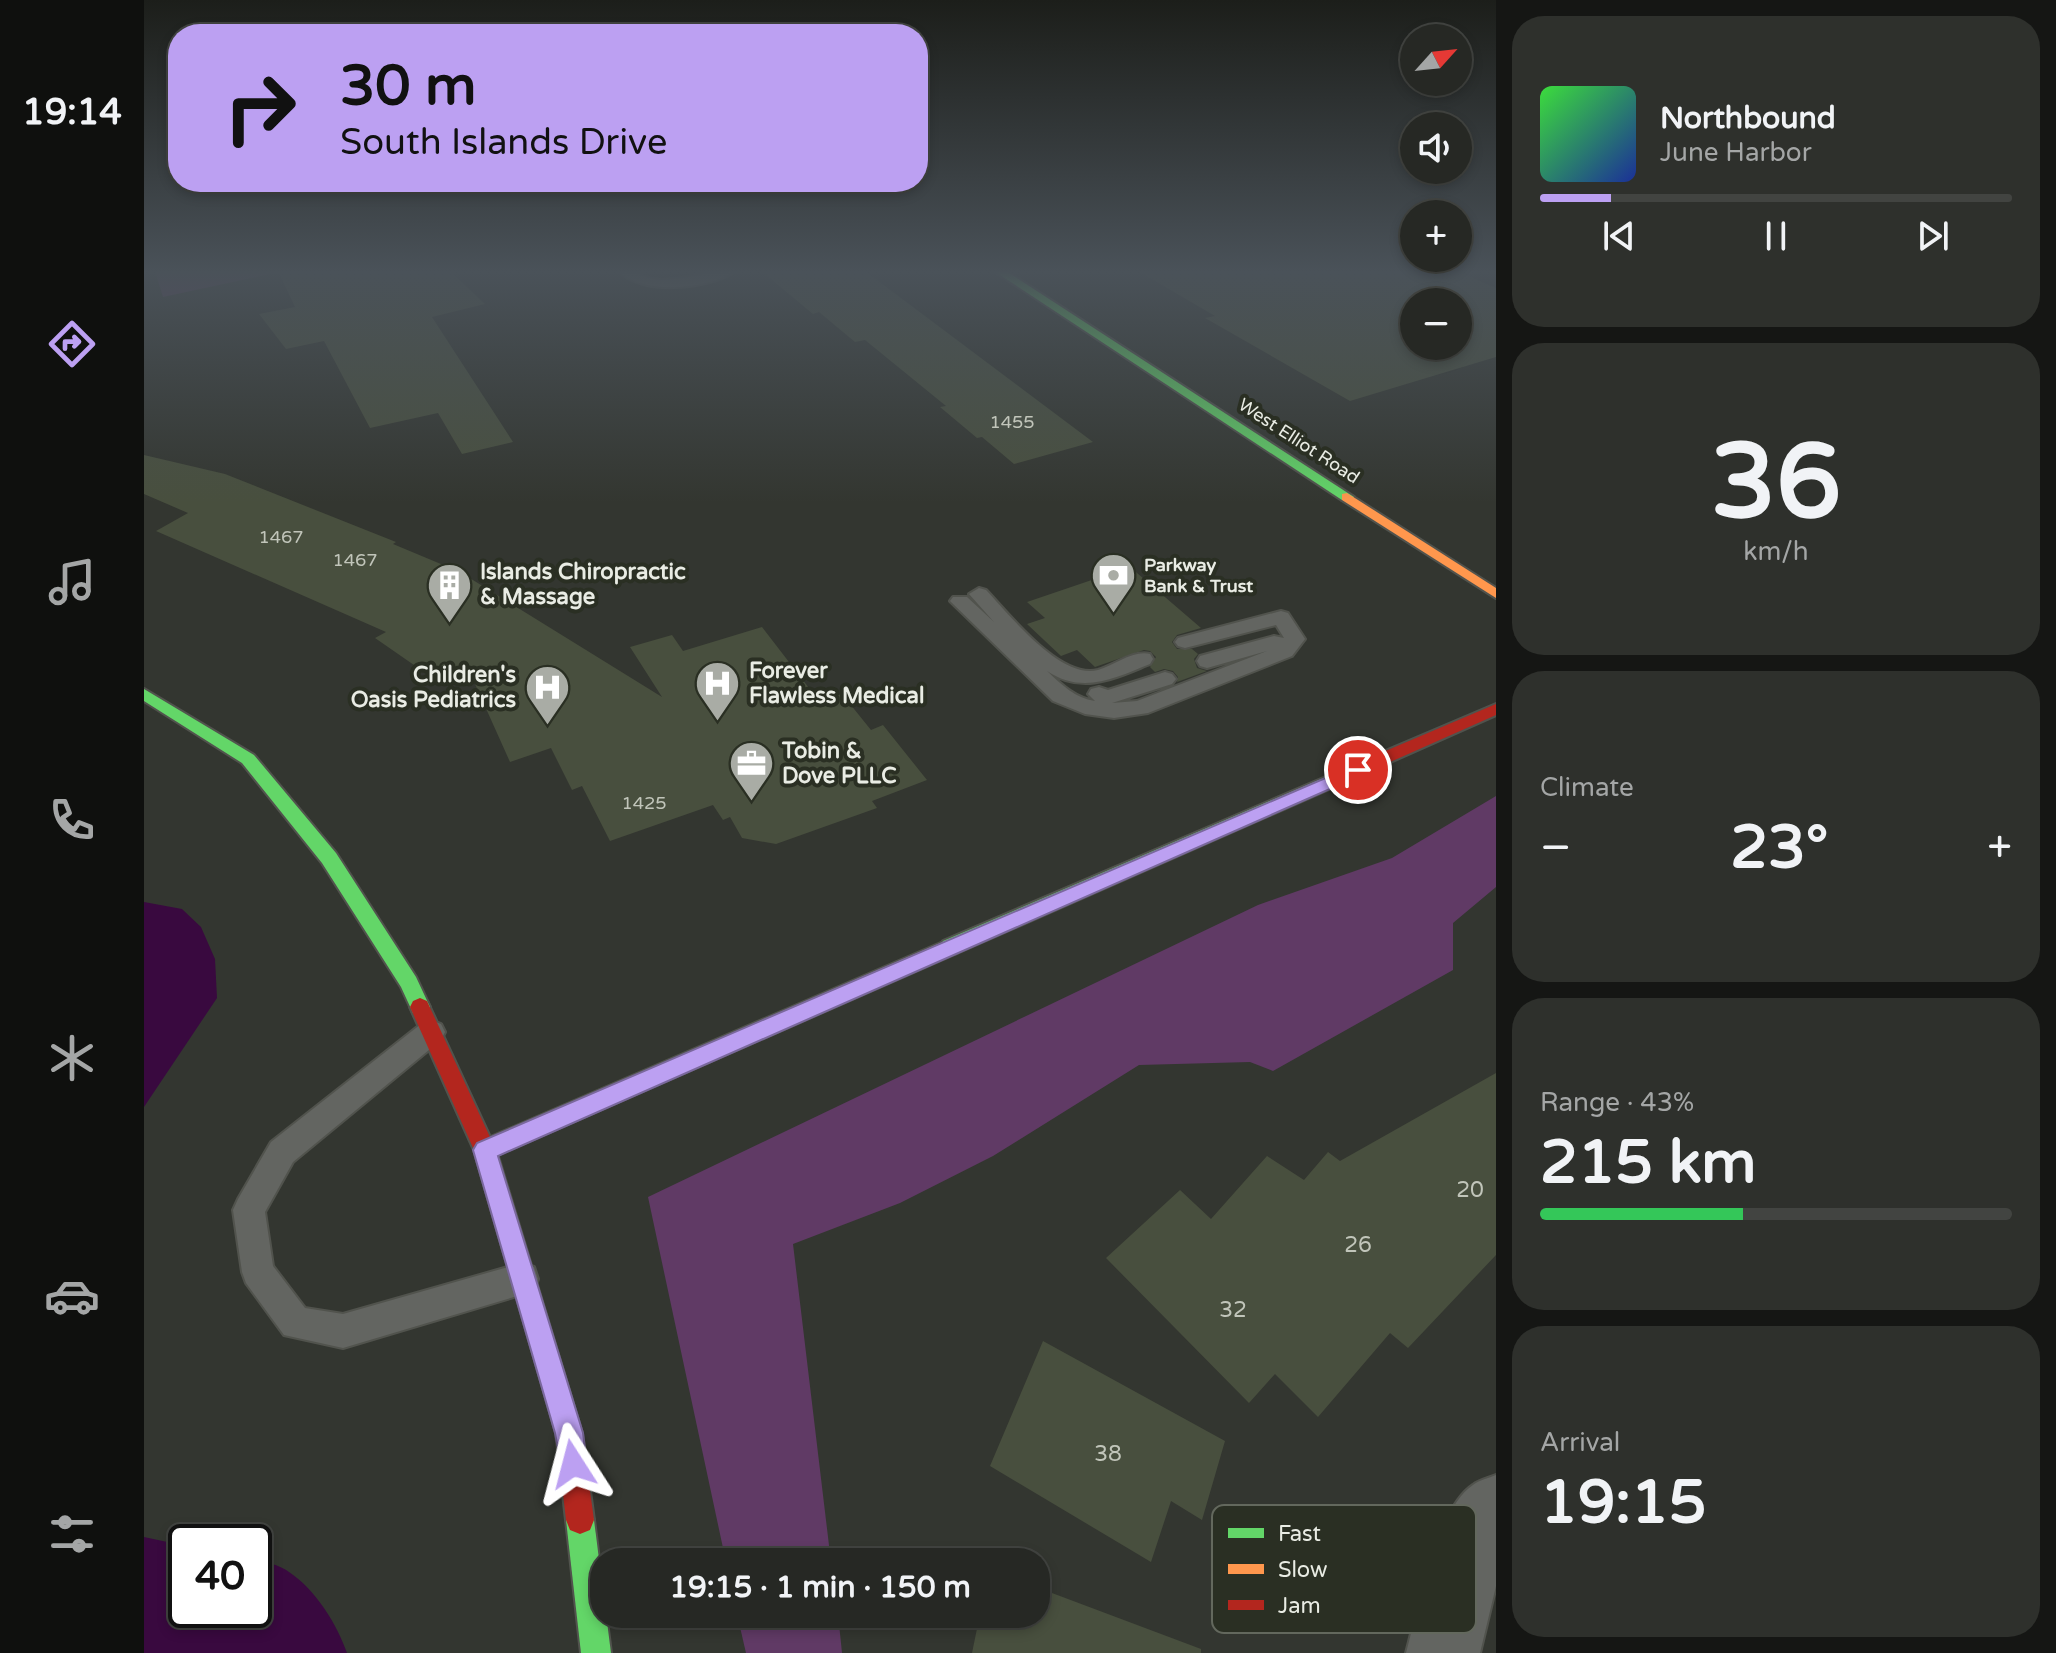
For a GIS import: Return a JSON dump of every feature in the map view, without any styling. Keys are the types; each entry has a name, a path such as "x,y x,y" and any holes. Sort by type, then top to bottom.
{"street":[{"name":"West Elliot Road","path":"1118,348 1496,594"},
{"path":"144,694 248,759 329,858 409,983 485,1150 569,1433 596,1653"},
{"path":"485,1150 1496,709"},
{"path":"1476,1533 1496,1509"},
{"path":"1443,1653 1448,1633"}],"lane":[{"path":"1078,681 1154,669 1106,698 1053,667 969,598 1061,696 1085,707 1114,711 1140,708 1167,699 1285,651 1295,639 1287,625"},
{"path":"1287,625 1260,648 1196,652 1287,625"},
{"path":"431,1032 282,1152 249,1210 258,1272 296,1323 343,1331 522,1279"}],"shaded area":[{"path":"1496,796 1496,887 1453,923 1453,970 1273,1071 1250,1062 1139,1065 993,1156 900,1203 793,1244 829,1548 723,1548 648,1197 1258,905 1392,858"},
{"path":"144,902 182,909 201,927 215,959 217,998 144,1107"},
{"path":"144,1537 168,1542 168,1628 272,1628 272,1564 299,1579 316,1597 331,1619 347,1653 144,1653"},
{"path":"740,1628 839,1628 842,1653 746,1653"}],"building":[{"path":"328,348 452,348 513,442 462,454 438,413 370,428"},
{"path":"875,348 968,348 1093,442 1014,464 940,407 946,406"},
{"path":"1258,348 1400,348 1400,360 1472,360 1472,348 1496,348 1496,357 1350,401"},
{"path":"144,455 225,474 396,542 393,544 460,572 662,697 630,647 672,635 683,651 762,627 819,701 842,694 871,730 883,725 927,780 872,801 877,808 776,844 742,838 730,817 723,820 713,805 610,841 582,786 572,790 551,748 510,762 466,664 437,681 375,638 386,632 156,531 188,513 144,494"},
{"name":"Parkway Bank & Trust","path":"1130,567 1201,628 1177,635 1172,642 1177,649 1192,649 1198,654 1194,659 1197,668 1207,671 1177,682 1178,677 1173,671 1164,669 1155,672 1150,667 1156,657 1144,650 1095,667 1077,650 1061,656 1027,624 1045,618 1027,602"},
{"path":"1496,1073 1496,1255 1408,1348 1390,1333 1318,1417 1275,1374 1249,1403 1106,1258 1180,1190 1211,1219 1267,1156 1304,1180 1328,1152 1340,1161"},
{"path":"1043,1341 1225,1441 1202,1520 1171,1501 1151,1562 990,1466"},
{"path":"1050,1592 1201,1649 1201,1653 972,1653 977,1628 1050,1628"}],"traffic: fast":[{"path":"1118,348 1347,497"},
{"path":"144,694 248,759 329,858 409,983 420,1007"},
{"path":"950,947 1382,759"},
{"path":"580,1520 596,1653"}],"traffic: slow":[{"path":"1347,497 1496,594"},
{"path":"485,1150 950,947"}],"traffic: jam":[{"path":"1382,759 1496,709"},
{"path":"420,1007 485,1150 569,1433 580,1520"}],"place":[{"name":"Parkway Bank & Trust","path":"1113,614"},
{"name":"Islands Chiropractic & Massage","path":"449,624"},
{"name":"Forever Flawless Medical","path":"718,723"},
{"name":"Children's Oasis Pediatrics","path":"547,727"},
{"name":"Tobin & Dove PLLC","path":"751,803"}],"route":[{"path":"573,1464 569,1433 485,1150 1358,770"}]}
